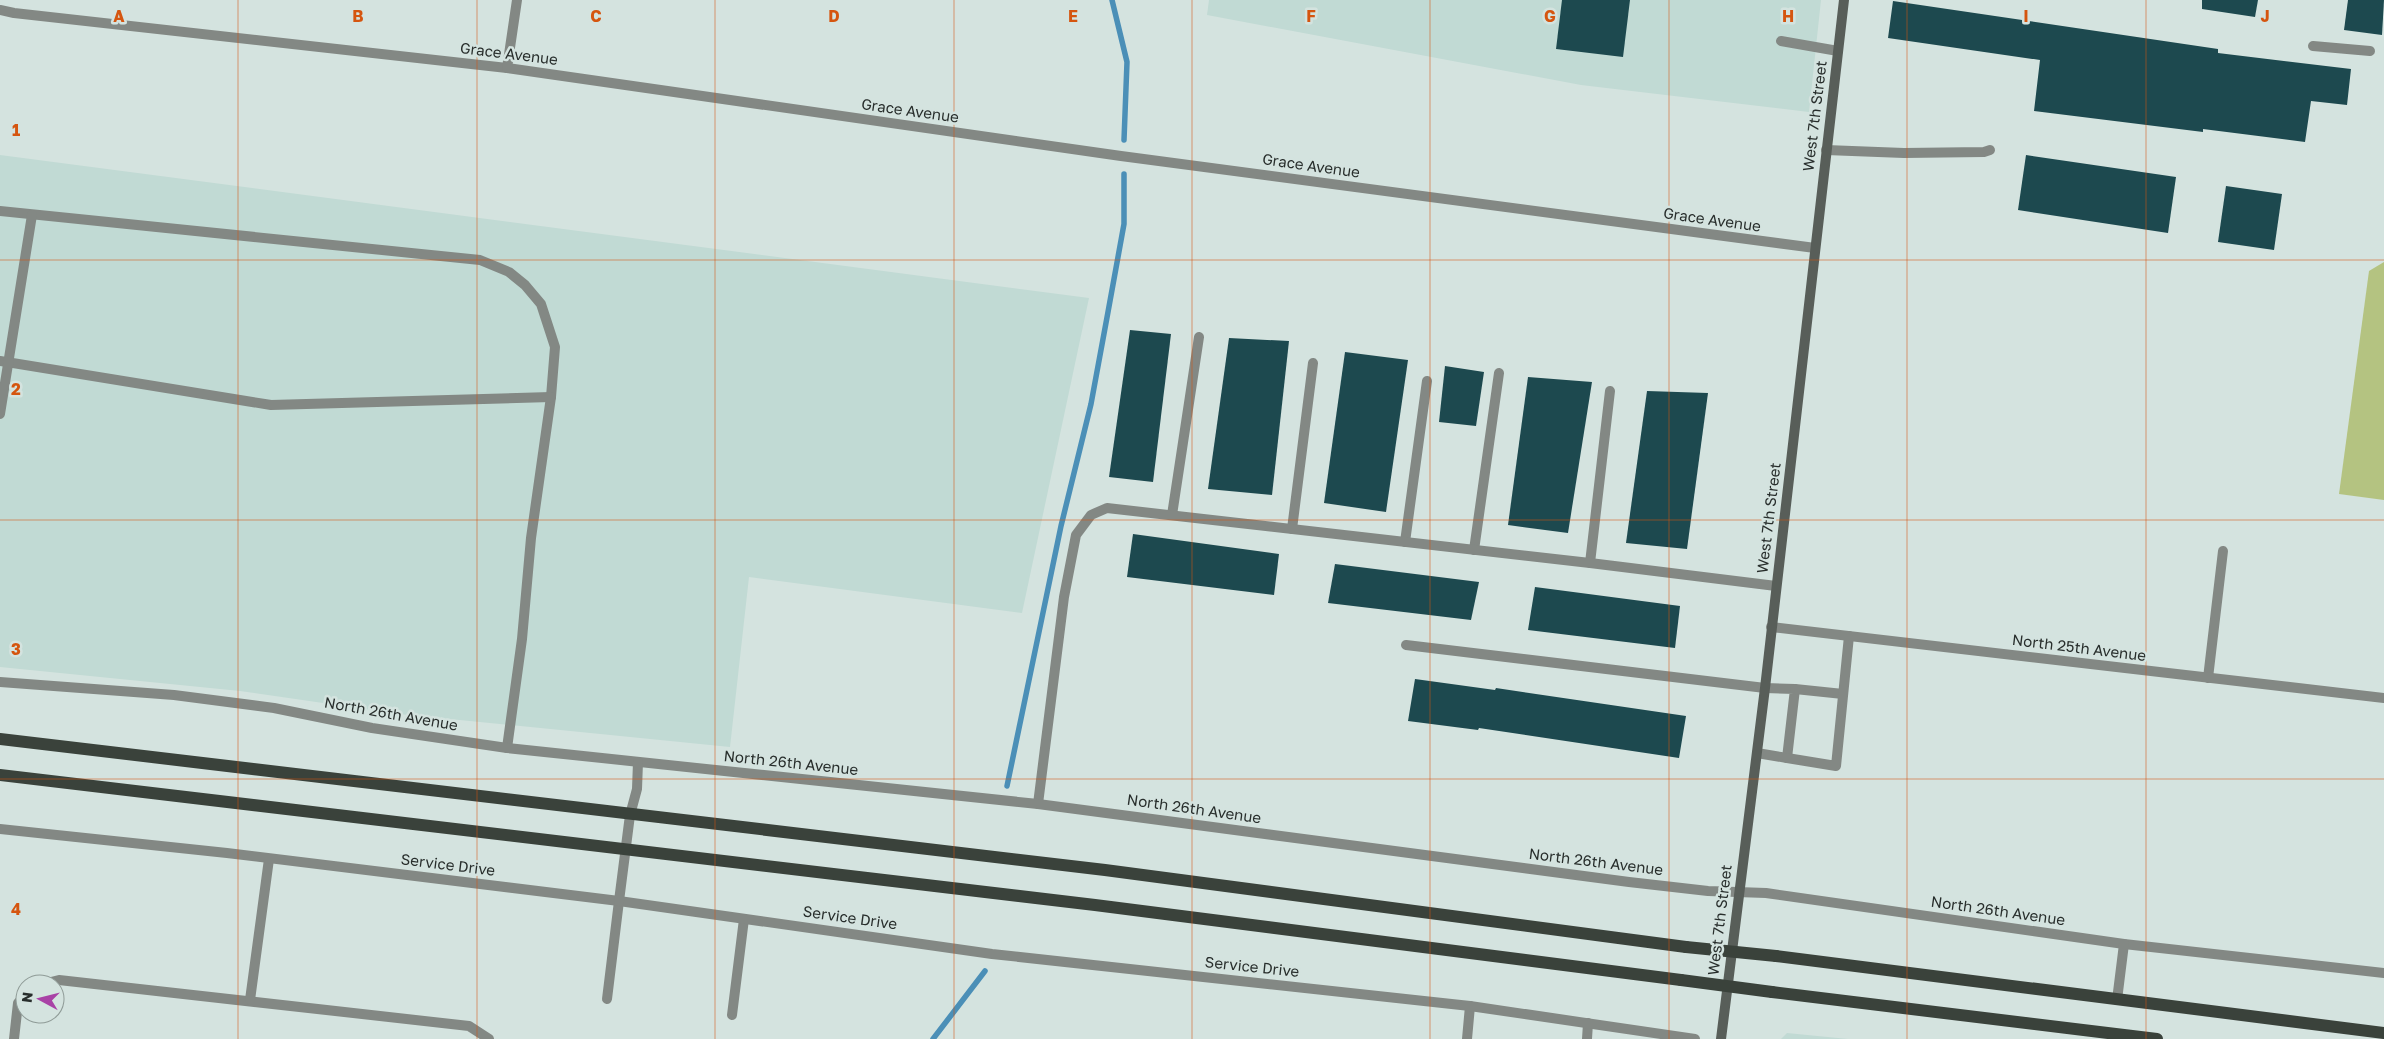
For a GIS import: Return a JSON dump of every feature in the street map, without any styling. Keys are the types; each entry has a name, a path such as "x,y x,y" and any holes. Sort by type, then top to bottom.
{"main road":[{"name":"West 7th Street","path":"1721,1039 1765,688 1844,0"},
{"path":"0,739 1105,870 1686,947 1776,956 2384,1032"},
{"path":"0,775 1086,904 1772,992 2157,1039"}],"street":[{"path":"507,68 517,0"},
{"name":"Grace Avenue","path":"0,10 507,68 1130,157 1815,248"},
{"path":"1782,41 1838,51"},
{"path":"2313,46 2370,50"},
{"path":"1826,150 1904,153 1984,152 1990,150"},
{"path":"0,211 480,260 509,272 525,285 541,304 555,347 551,397 531,538 522,640 507,748"},
{"path":"0,414 4,361 32,215"},
{"path":"1172,515 1198,337"},
{"path":"4,361 271,405 551,397"},
{"path":"1292,529 1313,363"},
{"path":"1474,550 1499,373"},
{"path":"1405,542 1427,382"},
{"path":"1590,563 1610,391"},
{"path":"1038,804 1064,597 1076,535 1091,515 1107,508 1776,586"},
{"path":"2208,678 2223,551"},
{"name":"North 25th Avenue","path":"1771,627 2384,698"},
{"path":"1757,753 1836,766 1849,636"},
{"path":"1406,645 1765,688 1843,694"},
{"name":"North 26th Avenue","path":"0,682 174,695 274,708 372,728 507,748 1038,804 1629,882 1766,893 2124,944 2384,973"},
{"path":"1787,758 1796,689"},
{"path":"607,1000 630,814 637,789 638,762"},
{"name":"Service Drive","path":"0,829 619,901 992,954 1470,1006 1695,1039"},
{"path":"250,1000 269,859"},
{"path":"732,1015 744,919"},
{"path":"2117,1000 2124,944"},
{"path":"65,981 469,1026 489,1039"},
{"path":"1467,1039 1470,1006"},
{"path":"1587,1039 1588,1023"},
{"path":"14,1039 16,1024"}],"shaded area":[{"path":"1209,0 1821,0 1809,112 1581,85 1207,15"},
{"path":"0,155 1089,298 1022,613 749,577 730,747 399,714 240,691 0,667"},
{"path":"1787,1033 1848,1039 1781,1039"}],"green space":[{"path":"2384,262 2384,500 2339,494 2369,271"}],"building":[{"path":"1562,0 1630,0 1623,57 1556,49"},
{"path":"2202,0 2258,0 2255,17 2202,9"},
{"path":"2348,0 2384,0 2382,35 2344,30"},
{"path":"1893,1 2218,49 2218,53 2351,69 2347,105 2311,101 2305,142 2203,129 2203,132 2034,111 2040,60 1888,38"},
{"path":"2026,155 2176,177 2168,233 2018,210"},
{"path":"2226,186 2282,194 2274,250 2218,242"},
{"path":"1130,330 1171,334 1153,482 1109,477"},
{"path":"1229,338 1289,341 1272,495 1208,489"},
{"path":"1345,352 1408,360 1386,512 1324,503"},
{"path":"1445,366 1484,372 1476,426 1439,422"},
{"path":"1528,377 1592,382 1568,533 1508,525"},
{"path":"1647,391 1708,393 1687,549 1626,543"},
{"path":"1133,534 1279,554 1274,595 1127,577"},
{"path":"1335,564 1479,582 1471,620 1328,603"},
{"path":"1535,587 1680,606 1675,648 1528,630"},
{"path":"1415,679 1495,690 1496,688 1686,716 1679,758 1479,728 1478,730 1408,721"}],"waterway":[{"path":"1112,0 1127,62 1124,140"},
{"path":"1007,786 1061,526 1091,404 1124,224 1124,174"},
{"path":"933,1039 985,971"}]}
